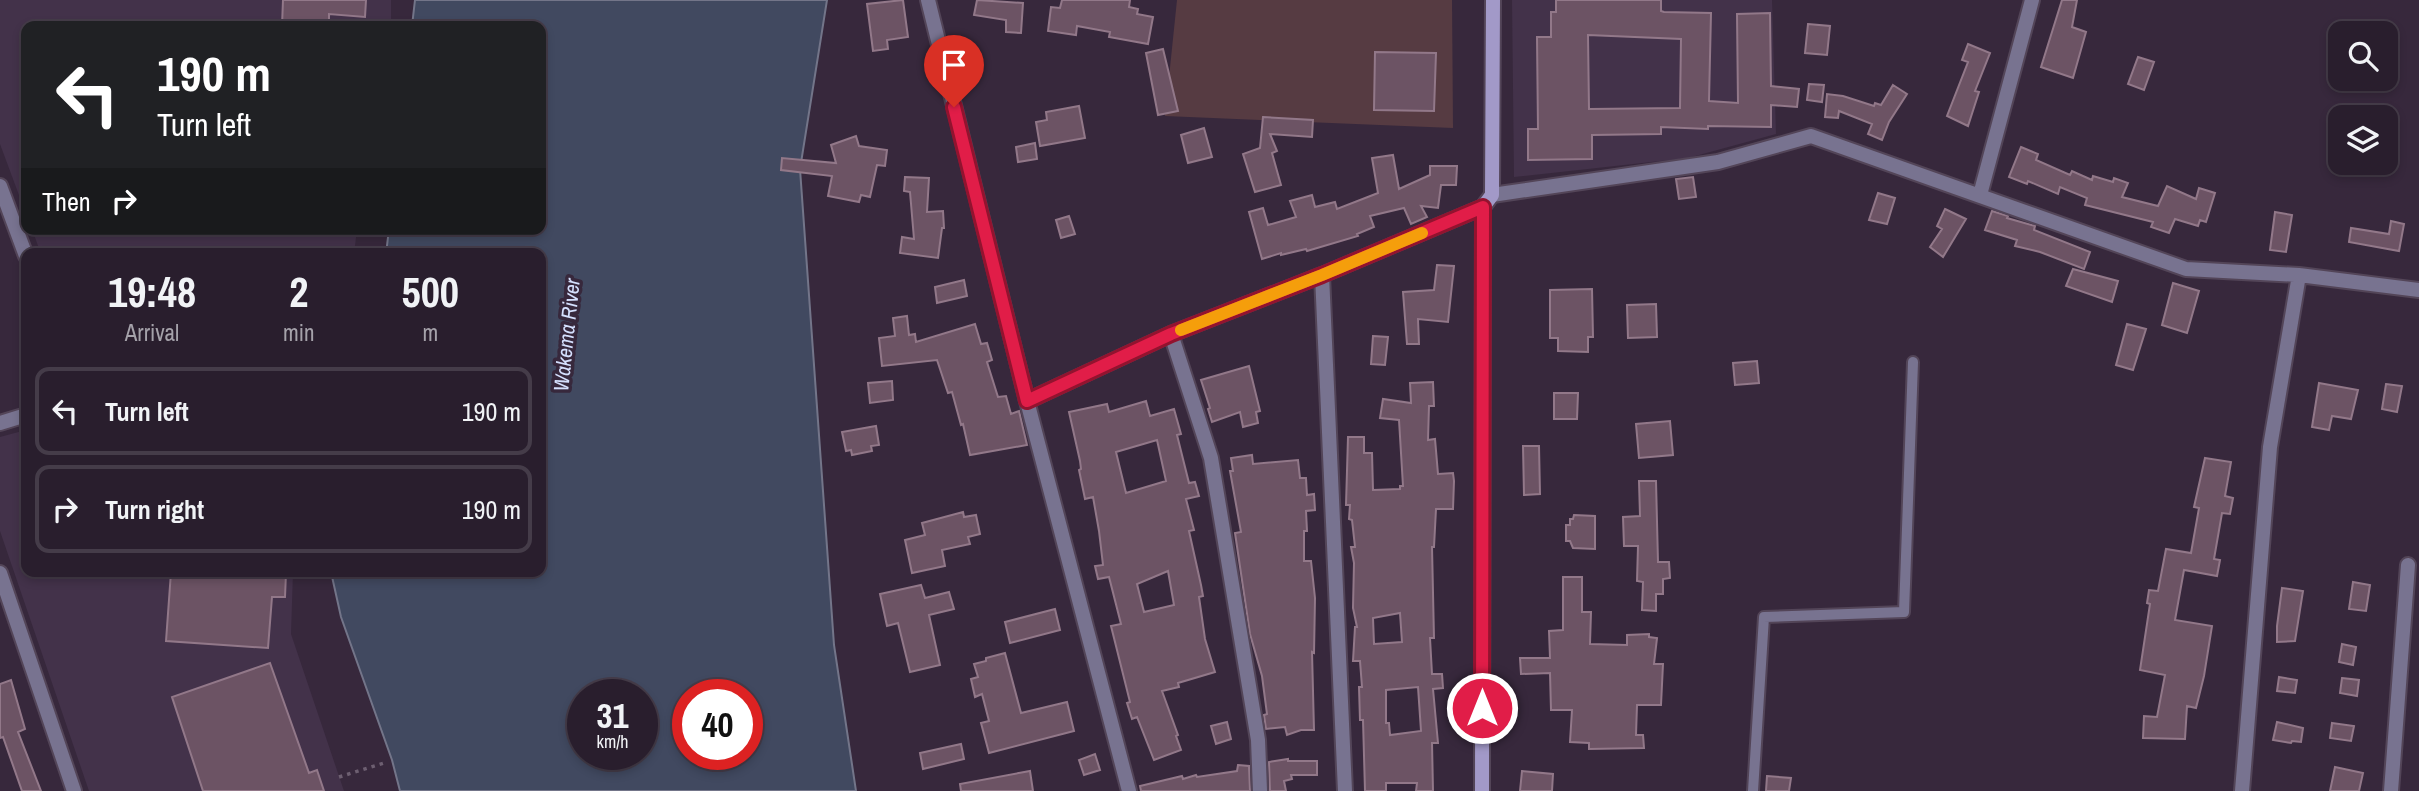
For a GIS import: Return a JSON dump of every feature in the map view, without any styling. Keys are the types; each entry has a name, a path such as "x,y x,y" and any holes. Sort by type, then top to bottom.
{"street":[{"path":"928,0 1027,401 1129,791"},
{"path":"1482,791 1487,201 1493,0"},
{"path":"1980,195 2032,0"},
{"path":"1027,401 1171,334 1322,275 1487,201 1718,162 1811,136 2186,269 2300,275 2419,290"},
{"path":"0,186 23,248"},
{"path":"1322,275 1345,791"},
{"path":"2242,791 2270,447 2300,275"},
{"path":"1171,334 1211,458 1258,740 1260,791"},
{"path":"0,423 21,417"},
{"path":"2391,791 2408,565"},
{"path":"0,573 74,791"}],"lane":[{"path":"1753,791 1764,617 1904,612 1913,362"}],"path":[{"path":"339,777 384,764"}],"shaded area":[{"path":"0,0 391,0 391,21 21,21 21,201 0,144"},
{"path":"1177,0 1452,0 1453,128 1165,116"},
{"path":"1512,0 1772,0 1776,134 1688,158 1514,177"},
{"path":"34,235 356,235 355,248 39,248"},
{"path":"21,431 21,577 293,577 291,634 344,791 89,791 0,531 0,437"}],"water":[{"name":"Wakema River","path":"415,0 827,0 800,169 834,645 856,791 400,791 392,760 341,617 332,577 546,577 546,248 387,248 388,235 546,235 546,21 413,21"}],"building":[{"path":"283,0 366,0 365,17 329,14 329,21 282,21"},
{"path":"903,0 908,37 887,40 888,49 873,51 867,4"},
{"path":"977,0 1023,3 1021,33 1006,32 1006,20 974,15"},
{"path":"1062,0 1130,0 1129,7 1138,9 1137,14 1153,17 1148,44 1109,37 1110,32 1077,26 1076,35 1048,31 1051,7 1060,8"},
{"path":"1556,0 1661,0 1661,11 1664,12 1711,13 1709,101 1738,103 1737,14 1770,13 1771,86 1799,89 1797,107 1771,105 1771,127 1661,127 1661,134 1592,135 1592,159 1528,160 1528,129 1538,129 1537,37 1551,37 1551,12 1556,12","holes":["1588,35 1681,39 1680,108 1589,109"]},
{"path":"2062,0 2077,0 2072,27 2086,32 2073,78 2041,67"},
{"path":"1808,24 1830,26 1827,55 1805,53"},
{"path":"1968,44 1990,53 1975,91 1979,92 1968,126 1947,116 1968,62 1962,60"},
{"path":"1163,49 1178,111 1158,115 1146,53"},
{"path":"1375,52 1436,53 1434,111 1374,110"},
{"path":"2138,57 2154,62 2144,90 2128,84"},
{"path":"1809,84 1824,85 1822,102 1807,100"},
{"path":"1893,85 1907,94 1889,122 1882,140 1868,134 1872,124 1839,111 1838,118 1825,117 1827,94 1874,106 1875,103 1881,105"},
{"path":"1079,106 1085,138 1040,146 1036,122 1047,120 1046,112"},
{"path":"1263,117 1313,120 1312,137 1270,134 1277,151 1272,153 1281,185 1255,192 1243,154 1260,148"},
{"path":"1204,128 1212,157 1188,163 1181,135"},
{"path":"856,136 859,146 887,150 885,166 877,165 870,197 861,195 859,202 828,196 832,176 781,170 782,158 836,163 831,145"},
{"path":"1035,143 1037,159 1018,162 1016,147"},
{"path":"2021,147 2038,154 2036,160 2070,175 2072,171 2092,180 2093,176 2113,182 2114,178 2128,183 2122,197 2158,206 2167,186 2196,199 2199,188 2215,193 2206,222 2200,220 2198,226 2175,219 2169,233 2151,227 2153,222 2085,205 2087,198 2060,187 2058,194 2028,181 2027,184 2009,177"},
{"path":"1393,155 1399,189 1430,175 1430,166 1457,166 1456,185 1441,185 1438,208 1421,206 1427,217 1411,224 1404,208 1370,216 1374,227 1357,234 1358,236 1307,251 1281,253 1262,259 1249,212 1263,208 1268,225 1296,217 1290,201 1312,195 1315,207 1335,202 1337,209 1378,193 1372,158"},
{"path":"905,177 929,178 927,212 943,211 944,228 938,258 900,253 902,237 914,239 910,192 904,191"},
{"path":"1693,177 1696,197 1679,199 1676,179"},
{"path":"1878,193 1895,198 1887,224 1869,220"},
{"path":"1945,209 1966,219 1943,257 1930,247 1942,229 1937,226"},
{"path":"1992,211 2035,226 2034,230 2090,252 2084,269 2040,252 2015,246 2017,240 1985,230"},
{"path":"2275,212 2292,215 2286,252 2270,250"},
{"path":"1069,216 1075,234 1061,238 1056,220"},
{"path":"2391,221 2404,224 2399,251 2349,242 2351,228 2389,234"},
{"path":"1437,265 1454,266 1448,322 1418,319 1419,344 1407,344 1403,292 1434,290"},
{"path":"2073,269 2118,281 2112,302 2066,286"},
{"path":"964,280 967,296 937,303 935,287"},
{"path":"2173,283 2199,291 2187,333 2162,325"},
{"path":"1592,289 1593,337 1588,337 1588,352 1558,351 1558,338 1550,338 1550,290"},
{"path":"1656,304 1657,337 1628,338 1627,305"},
{"path":"907,316 909,335 915,334 916,342 975,324 981,344 987,343 992,360 987,362 998,397 1006,396 1011,414 1019,411 1027,445 970,455 952,392 948,393 937,360 882,366 879,338 895,336 893,318"},
{"path":"2127,324 2146,329 2133,370 2116,365"},
{"path":"1373,336 1388,337 1385,365 1371,364"},
{"path":"1757,361 1759,383 1735,385 1733,363"},
{"path":"1249,366 1260,411 1256,412 1258,423 1243,427 1240,412 1212,422 1201,380"},
{"path":"892,381 893,400 870,403 868,383"},
{"path":"1433,382 1434,406 1429,406 1428,440 1435,439 1438,474 1453,473 1454,481 1453,509 1436,509 1432,547 1432,674 1442,674 1443,688 1433,689 1438,743 1432,743 1433,791 1416,791 1417,783 1386,783 1386,791 1365,791 1363,720 1360,720 1360,661 1353,661 1357,627 1353,608 1354,563 1351,547 1355,547 1352,520 1349,519 1350,505 1346,505 1348,437 1364,437 1364,453 1372,453 1373,490 1400,489 1400,486 1403,486 1399,420 1380,418 1383,399 1411,403 1410,383","holes":["1400,613 1402,642 1374,644 1373,618","1418,687 1421,731 1390,735 1389,723 1386,723 1386,690"]},
{"path":"2319,383 2358,390 2351,419 2332,416 2329,430 2312,427"},
{"path":"2386,384 2402,386 2397,412 2382,409"},
{"path":"1554,393 1578,393 1577,419 1554,419"},
{"path":"1146,401 1150,416 1174,409 1181,434 1177,435 1189,483 1195,482 1199,496 1186,499 1194,530 1189,531 1203,596 1199,597 1205,639 1215,672 1178,683 1179,687 1162,691 1181,750 1154,760 1137,717 1132,719 1127,703 1130,702 1111,626 1121,624 1109,577 1098,579 1095,566 1103,565 1099,531 1093,497 1085,499 1069,412 1107,404 1109,412","holes":["1157,440 1166,481 1126,493 1116,452","1168,571 1174,605 1144,612 1137,584"]},
{"path":"1670,421 1673,455 1639,458 1636,424"},
{"path":"876,426 879,445 871,446 872,451 852,455 851,450 846,451 842,432"},
{"path":"1523,446 1539,446 1540,494 1524,495"},
{"path":"1252,455 1253,464 1298,460 1300,478 1306,478 1307,495 1314,494 1315,510 1306,511 1304,561 1311,561 1315,598 1314,653 1312,652 1314,730 1301,730 1287,735 1285,727 1266,729 1264,715 1267,714 1262,676 1250,634 1235,533 1241,532 1230,471 1233,471 1231,458"},
{"path":"2205,458 2231,462 2225,496 2233,498 2230,514 2222,513 2214,559 2220,560 2217,576 2184,570 2175,620 2212,626 2204,676 2196,708 2187,706 2185,739 2143,738 2144,716 2157,717 2165,675 2140,670 2150,604 2147,603 2149,590 2158,591 2166,549 2191,553 2199,508 2194,507"},
{"path":"1639,481 1656,481 1658,562 1669,562 1670,578 1663,579 1663,594 1656,594 1656,611 1642,610 1643,582 1637,581 1638,546 1624,546 1623,517 1640,516"},
{"path":"963,512 964,517 976,515 980,534 968,537 970,544 942,550 945,566 912,573 905,540 925,535 922,523"},
{"path":"1574,515 1595,516 1595,549 1573,548 1570,541 1566,541 1566,525 1570,525 1570,519 1573,519"},
{"path":"171,577 286,577 285,597 272,597 268,648 166,641"},
{"path":"1563,577 1582,577 1582,612 1591,612 1590,644 1627,645 1627,635 1649,634 1649,637 1657,638 1654,664 1663,664 1661,705 1637,705 1636,735 1643,735 1644,748 1589,749 1589,743 1570,742 1572,710 1551,710 1550,673 1521,674 1520,658 1550,658 1549,631 1563,630"},
{"path":"2353,582 2370,585 2366,611 2349,609"},
{"path":"921,585 925,598 949,592 954,609 929,615 940,665 910,672 898,623 887,626 880,594"},
{"path":"2282,588 2303,591 2295,641 2277,642"},
{"path":"1055,609 1060,630 1010,643 1005,622"},
{"path":"2342,644 2356,647 2353,665 2339,662"},
{"path":"1005,653 1021,713 1067,702 1074,731 989,753 981,723 989,721 982,694 975,697 971,679 978,677 974,664"},
{"path":"270,663 309,773 317,770 324,791 203,791 172,697"},
{"path":"2279,677 2297,680 2295,693 2277,691"},
{"path":"2342,678 2359,680 2357,696 2340,693"},
{"path":"11,680 25,729 18,732 41,791 22,791 3,737 0,738 0,684"},
{"path":"1227,722 1231,739 1216,744 1211,726"},
{"path":"2277,722 2303,728 2301,742 2273,740"},
{"path":"2332,723 2354,726 2351,741 2330,738"},
{"path":"961,744 964,759 923,769 920,753"},
{"path":"1095,754 1100,770 1084,775 1079,760"},
{"path":"1288,759 1317,761 1317,775 1291,775 1292,779 1284,781 1286,791 1270,791 1269,762"},
{"path":"1238,765 1249,766 1250,791 1141,791 1140,786 1182,776 1183,779 1237,771"},
{"path":"2335,767 2363,773 2359,791 2330,791"},
{"path":"1030,771 1033,791 961,791 960,784"},
{"path":"1522,771 1553,774 1552,791 1520,791"},
{"path":"1767,776 1791,778 1789,791 1766,791"}],"slow traffic":[{"path":"1181,330 1422,233"}],"route":[{"path":"954,107 1027,401 1171,334 1322,275 1483,207 1482,708"}]}
